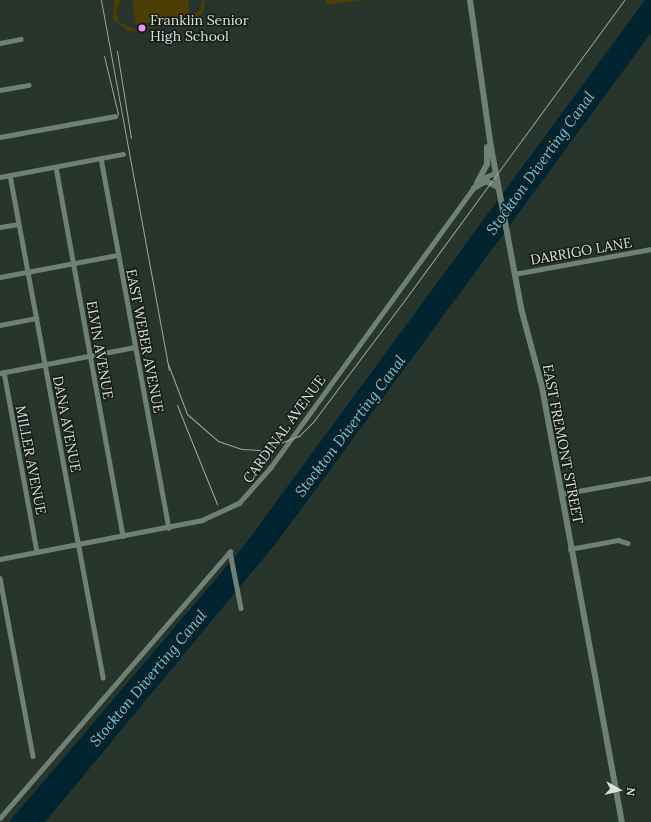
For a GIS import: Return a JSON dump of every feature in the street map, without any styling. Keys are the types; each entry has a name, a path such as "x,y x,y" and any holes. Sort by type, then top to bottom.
{"main road":[{"name":"EAST FREMONT STREET","path":"470,0 485,114 495,173 514,274 542,387 570,549 622,822"},
{"path":"475,185 488,161 485,114"},
{"path":"475,185 486,182 498,189"}],"street":[{"path":"0,43 21,39"},
{"path":"0,90 29,84"},
{"path":"2,137 115,116"},
{"path":"0,177 123,154"},
{"name":"EAST WEBER AVENUE","path":"101,158 168,528"},
{"name":"ELVIN AVENUE","path":"56,166 89,356 123,536"},
{"name":"CARDINAL AVENUE","path":"0,559 168,528 221,514 250,493 475,185 495,173"},
{"name":"DANA AVENUE","path":"10,175 103,677"},
{"path":"0,227 18,224"},
{"name":"DARRIGO LANE","path":"514,274 651,250"},
{"path":"0,277 118,255"},
{"path":"0,325 36,318"},
{"path":"2,373 135,347"},
{"name":"MILLER AVENUE","path":"2,373 37,552"},
{"path":"561,494 651,478"},
{"path":"570,549 618,540 628,543"},
{"path":"0,818 224,556 230,552 241,608"},
{"path":"0,578 33,756"}],"shaded area":[{"path":"114,0 121,0 116,10 119,22 134,29 190,18 200,10 202,0 205,2 203,12 195,20 130,32 113,20"},
{"path":"132,0 188,0 190,15 136,25"},
{"path":"326,0 364,0 326,5"}],"water":[{"name":"Stockton Diverting Canal","path":"645,0 651,0 651,33 277,542 45,822 9,822 243,547"}],"railway":[{"path":"101,0 169,370"},
{"path":"168,364 187,414 218,441 241,449 262,450 299,436 313,422 401,305 624,0"},
{"path":"117,51 131,138"},
{"path":"104,56 118,114"},
{"path":"177,405 217,504"}],"place":[{"name":"Franklin Senior High School","path":"142,28"}]}
